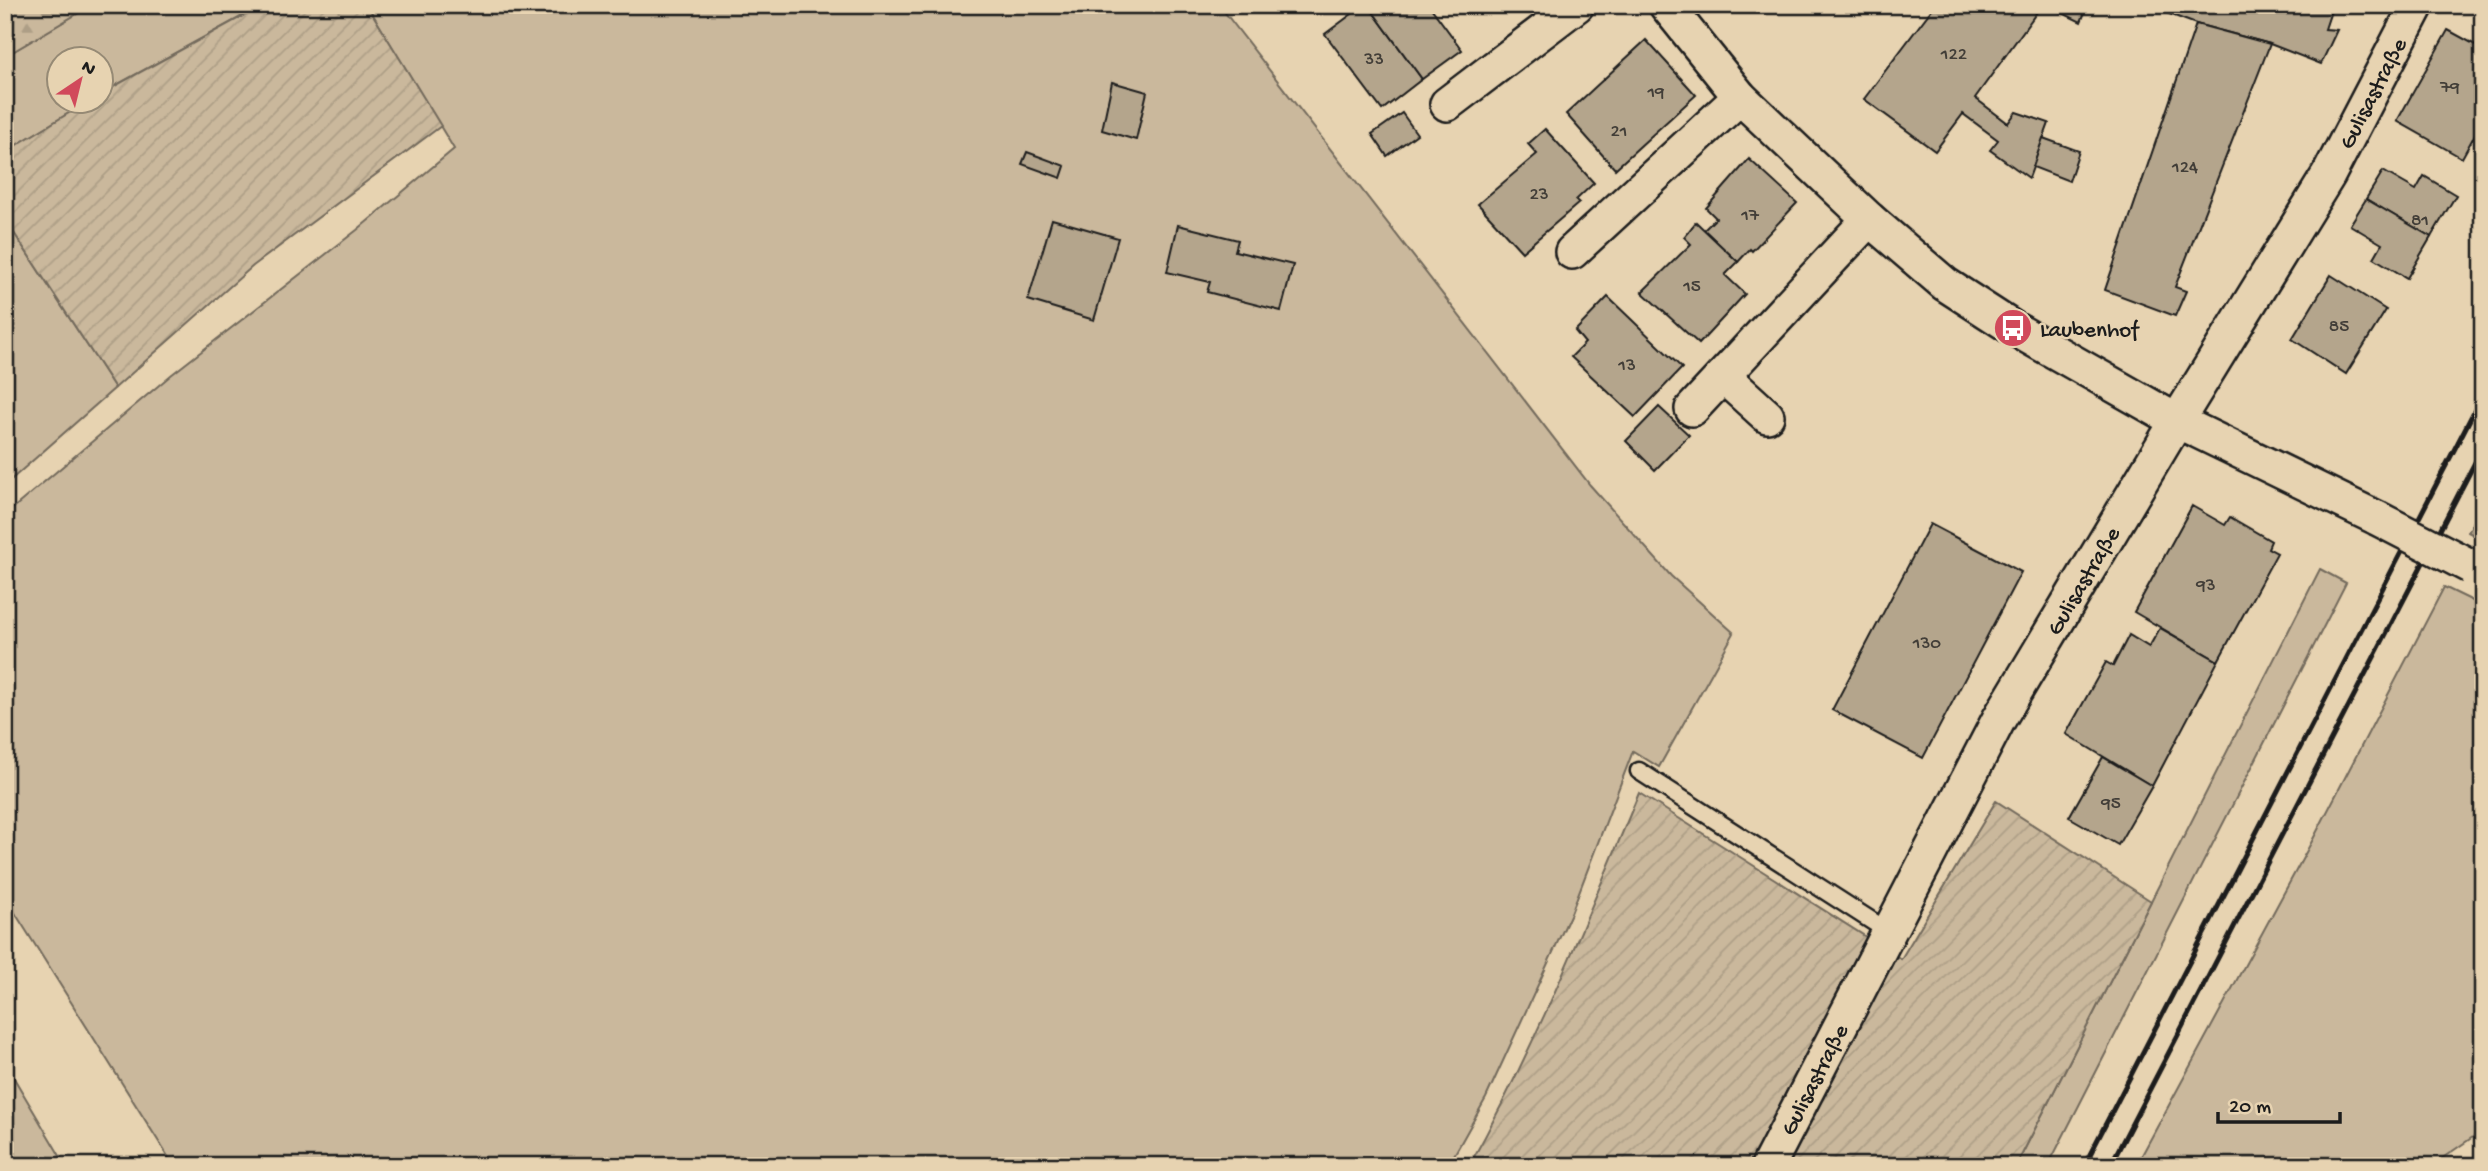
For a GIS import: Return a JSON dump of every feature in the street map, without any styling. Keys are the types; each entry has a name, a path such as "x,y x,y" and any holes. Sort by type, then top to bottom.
{"street":[{"path":"1447,104 1577,5"},
{"path":"1666,5 1740,97 1869,219 1945,284 2013,328 2177,421 2377,518 2476,570"},
{"name":"Gulisastraße","path":"1768,1166 1999,719 2329,174 2417,5"},
{"path":"1572,251 1740,97"},
{"path":"1692,409 1869,219"},
{"path":"1723,376 1767,416"}],"lane":[{"path":"1639,771 1889,932"}],"green space":[{"path":"5,5 92,5 9,54 5,48"},
{"path":"92,5 263,5 116,85 116,46 46,46 46,116 64,116 5,152 5,48 9,54"},
{"path":"263,5 367,5 441,126 253,266 115,388 5,219 5,152 64,116 116,116 116,85"},
{"path":"367,5 1219,5 1590,485 1671,576 1734,633 1659,767 1633,751 1571,913 1486,1098 1448,1166 174,1166 5,897 5,515 171,375 357,230 454,149"},
{"path":"5,219 115,388 5,485"},
{"path":"2483,505 2483,540 2468,532"},
{"path":"2320,569 2346,583 2048,1166 2016,1166"},
{"path":"2444,587 2483,606 2483,1130 2431,1166 2136,1166 2311,843"},
{"path":"1639,793 1901,959 1996,801 2151,901 2016,1166 1469,1166 1538,1028"},
{"path":"5,1063 66,1166 5,1166"}],"building":[{"path":"1364,5 1368,5 1422,79 1382,110 1325,34"},
{"path":"1368,5 1429,5 1462,50 1422,79"},
{"path":"1935,5 2042,5 1975,98 2008,123 2016,112 2049,123 2029,178 1990,150 1998,140 1963,114 1935,151 1864,99"},
{"path":"2046,5 2088,5 2081,22"},
{"path":"2145,5 2333,5 2325,29 2337,30 2321,64 2270,44 2196,24"},
{"path":"2196,24 2270,44 2175,287 2186,291 2175,316 2105,290"},
{"path":"2448,30 2483,49 2483,120 2462,158 2397,121"},
{"path":"1646,40 1696,95 1615,169 1566,114"},
{"path":"1112,82 1147,92 1136,140 1102,130"},
{"path":"1402,113 1417,134 1387,156 1372,134"},
{"path":"1545,129 1594,183 1576,200 1579,203 1522,252 1478,204 1537,154 1528,144"},
{"path":"2043,138 2079,151 2069,181 2033,167"},
{"path":"1027,152 1065,166 1061,178 1022,164"},
{"path":"1749,159 1797,203 1752,251 1750,249 1738,262 1704,230 1716,218 1706,208"},
{"path":"2383,171 2416,190 2424,176 2456,195 2431,237 2366,199"},
{"path":"2366,199 2431,237 2407,278 2374,258 2382,244 2350,225"},
{"path":"1052,219 1118,238 1094,320 1028,300"},
{"path":"1696,222 1738,262 1725,275 1745,294 1699,344 1642,292 1691,244 1684,237"},
{"path":"1178,225 1238,240 1235,251 1293,265 1281,311 1207,292 1210,282 1167,272"},
{"path":"2331,275 2386,310 2346,374 2292,339"},
{"path":"1608,297 1682,368 1635,417 1571,357 1585,343 1575,331"},
{"path":"1659,407 1689,435 1655,470 1626,441"},
{"path":"2192,506 2225,525 2230,517 2271,541 2268,548 2277,553 2218,661 2134,612"},
{"path":"1930,524 2021,572 1923,758 1832,710"},
{"path":"2160,628 2218,661 2152,786 2066,734 2106,662 2113,666 2129,635 2149,647"},
{"path":"2103,757 2152,786 2118,845 2069,817"}],"railway":[{"path":"2084,1166 2483,394"},
{"path":"2110,1166 2483,447"}],"place":[{"name":"Laubenhof","path":"2013,328"}]}
